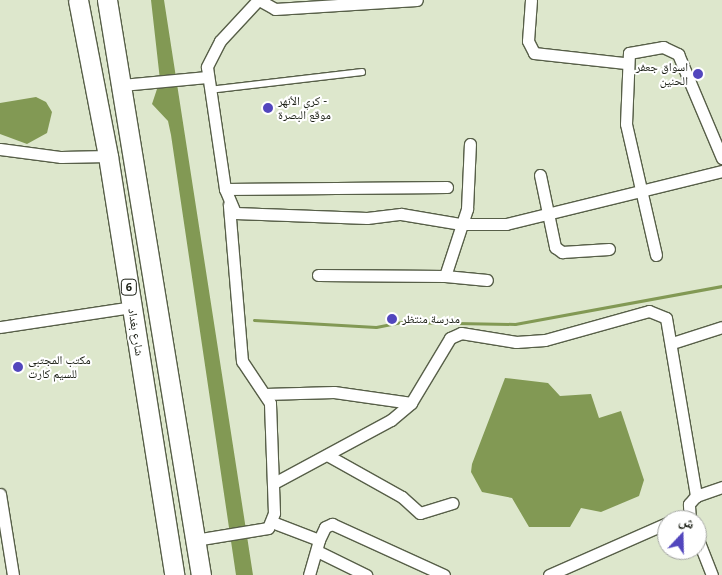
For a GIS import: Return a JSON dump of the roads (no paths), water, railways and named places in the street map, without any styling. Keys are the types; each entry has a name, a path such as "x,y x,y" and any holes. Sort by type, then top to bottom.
{"highway":[{"name":"شارع بغداد","path":"78,0 108,156 174,575"},
{"name":"شارع بغداد","path":"107,0 203,538 201,575"}],"street":[{"path":"268,524 274,483 270,403 242,361 229,205 207,77 215,49 259,0 275,9 417,0"},
{"path":"532,0 528,41 534,53 625,63"},
{"path":"656,255 643,190 626,124 625,63 629,52 663,48 678,54 722,158"},
{"path":"122,85 207,77"},
{"path":"445,276 467,208 470,144"},
{"path":"0,149 60,158 108,156"},
{"path":"229,205 240,214 367,218 401,214 461,224 506,224 550,217 643,190 722,171"},
{"path":"540,174 555,247 562,252 608,249"},
{"path":"225,190 447,187"},
{"path":"318,275 445,276 487,280"},
{"path":"0,327 132,307"},
{"path":"274,483 391,420 411,403 431,374 439,352 450,338 461,333 516,342 545,340 649,311 666,318 672,343 696,496"},
{"path":"672,343 722,327"},
{"path":"265,394 334,392 411,403"},
{"path":"327,455 402,496 420,513 452,503"},
{"path":"689,510 689,504 696,496 722,487"},
{"path":"0,494 5,556 13,575"},
{"path":"203,538 268,524 318,546 366,575"},
{"path":"309,575 325,527 332,524 444,575"},
{"path":"549,575 657,527"},
{"path":"706,560 712,575"}],"lane":[{"path":"209,90 362,72"}],"waterway":[{"path":"254,320 376,327 402,322 515,324 722,286"}],"place":[{"name":"اسواق جعفر الحنين","path":"698,74"},
{"name":"كري الأنهر - موقع البصرة","path":"268,108"},
{"name":"مدرسة منتظر","path":"392,319"},
{"name":"مكتب المجتبى للسيم كارت","path":"18,367"}]}
